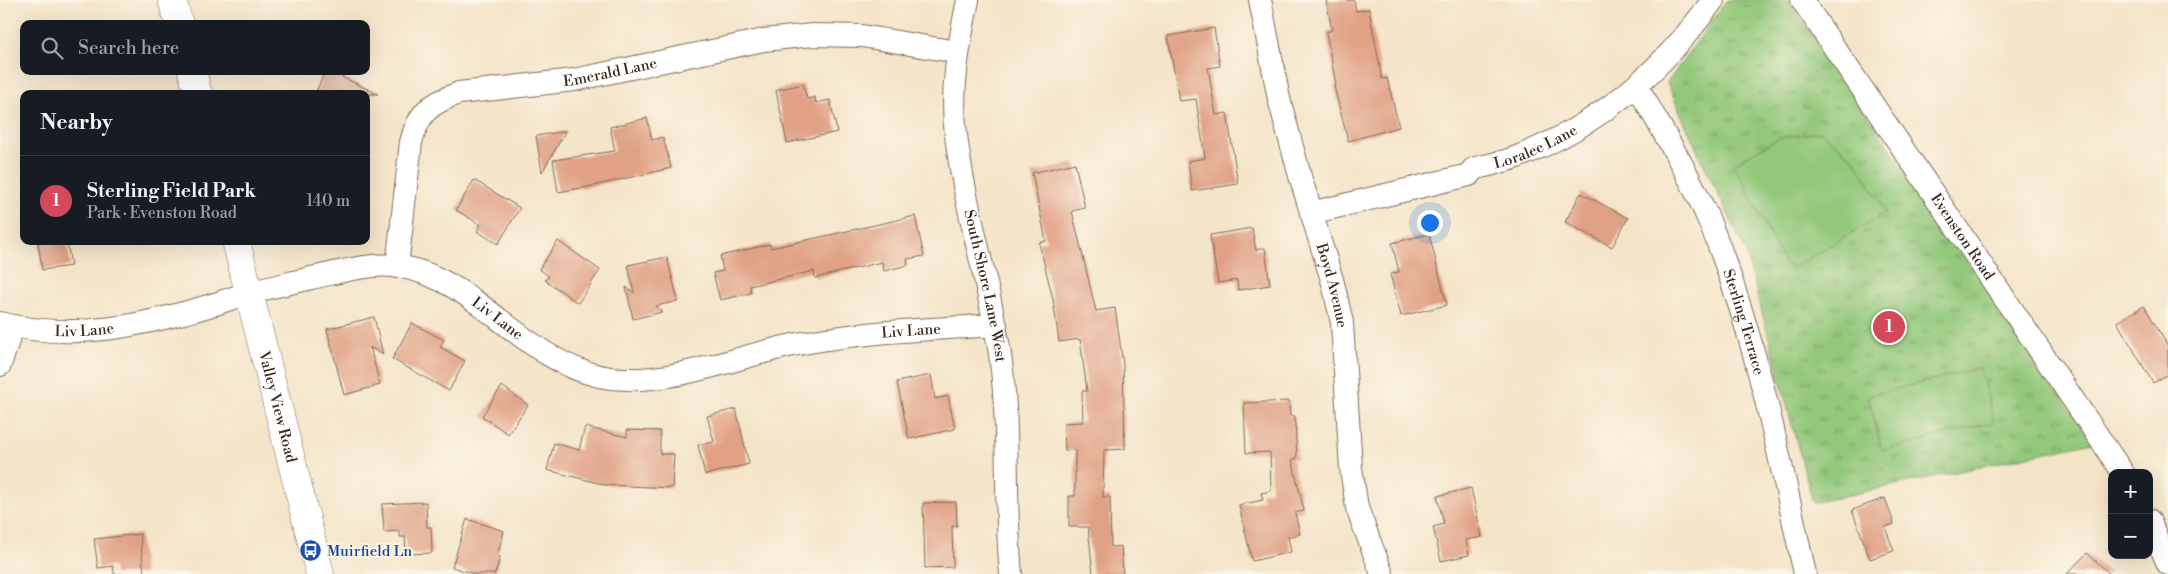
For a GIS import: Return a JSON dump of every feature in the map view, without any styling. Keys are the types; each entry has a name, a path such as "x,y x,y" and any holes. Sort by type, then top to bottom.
{"street":[{"path":"172,0 178,20"},
{"name":"South Shore Lane West","path":"968,0 957,52 955,86 956,134 963,178 996,326 1001,364 1011,574"},
{"name":"Boyd Avenue","path":"1260,0 1279,99 1333,283 1342,323 1351,468 1357,508 1382,574"},
{"name":"Loralee Lane","path":"1311,213 1469,174 1473,169 1516,157 1556,140 1595,118 1636,86 1687,36 1713,0"},
{"name":"Evenston Road","path":"1802,0 2120,469"},
{"name":"Emerald Lane","path":"397,267 411,142 416,124 426,110 441,100 459,94 574,80 764,40 813,35 862,36 957,52"},
{"path":"193,75 197,90"},
{"name":"Sterling Terrace","path":"1636,86 1671,145 1709,222 1740,302 1764,387 1805,574"},
{"name":"Valley View Road","path":"237,245 320,574"},
{"name":"Liv Lane","path":"7,325 39,331 91,331 141,324 249,293 365,268 397,267 440,280 471,298 533,344 564,364 598,376 633,380 668,376 792,345 832,338 873,333 996,326"},
{"path":"0,365 7,325"},
{"path":"2153,529 2168,564"}],"green space":[{"path":"1727,0 1788,0 2093,442 1813,503 1745,249 1700,157 1667,83"},
{"path":"1821,132 1854,159 1886,212 1794,267 1785,264 1734,164 1779,138"},
{"path":"1980,368 1994,422 1882,450 1868,396"}],"building":[{"path":"1326,0 1354,0 1356,11 1369,9 1382,79 1387,78 1399,127 1348,141 1334,86 1336,85 1326,32 1332,30"},
{"path":"1214,28 1220,66 1208,68 1216,115 1227,113 1238,184 1192,191 1188,161 1205,158 1196,99 1179,101 1168,36"},
{"path":"323,75 343,75 342,77 370,90 317,90"},
{"path":"803,84 807,99 815,97 816,103 830,100 837,132 787,143 776,90"},
{"path":"647,118 652,140 663,137 671,168 558,192 553,160 615,151 610,127"},
{"path":"566,131 542,172 536,136"},
{"path":"1075,163 1085,208 1072,211 1096,311 1115,308 1123,364 1125,449 1104,450 1103,497 1110,497 1111,547 1121,546 1123,574 1093,574 1088,527 1069,527 1069,496 1075,496 1075,450 1065,451 1064,423 1083,422 1082,391 1087,391 1080,339 1059,342 1053,299 1039,243 1046,241 1032,173"},
{"path":"474,180 520,208 498,244 477,231 481,225 456,210"},
{"path":"1581,193 1628,218 1612,247 1565,222"},
{"path":"915,216 924,256 907,259 908,265 884,271 882,262 815,278 814,271 750,286 751,293 720,300 713,273 723,271 720,256 770,244 771,248"},
{"path":"1252,228 1256,250 1265,248 1270,285 1238,290 1237,280 1218,283 1210,235"},
{"path":"1429,234 1447,305 1401,316 1390,274 1399,272 1392,243"},
{"path":"558,241 600,270 578,303 545,280 549,276 539,269"},
{"path":"39,245 68,245 71,266 42,270"},
{"path":"667,257 678,301 656,306 662,312 633,319 626,287 634,293 628,265"},
{"path":"2144,306 2168,346 2168,374 2153,383 2117,322"},
{"path":"374,317 383,355 370,347 380,385 344,395 327,329"},
{"path":"412,323 444,340 440,347 465,361 449,391 392,359"},
{"path":"931,375 935,399 948,396 955,429 909,439 897,382"},
{"path":"502,386 528,405 508,434 482,416"},
{"path":"1289,401 1290,416 1295,416 1297,459 1292,459 1304,511 1295,513 1300,534 1288,537 1291,552 1252,561 1239,505 1263,500 1261,493 1271,491 1270,452 1246,453 1244,403"},
{"path":"736,409 749,464 705,475 698,445 714,442 707,416"},
{"path":"585,427 627,437 627,430 660,431 660,454 674,454 672,488 606,485 547,470 554,443 579,450"},
{"path":"1471,488 1482,537 1466,540 1469,555 1441,561 1433,527 1444,524 1437,496"},
{"path":"1885,498 1894,524 1885,527 1894,551 1870,559 1852,510"},
{"path":"426,502 427,527 431,527 432,553 406,554 405,537 400,537 400,531 384,532 382,504"},
{"path":"956,502 957,526 952,526 953,567 925,568 923,503"},
{"path":"467,519 504,531 497,556 500,557 495,574 474,574 452,567"},
{"path":"140,534 144,574 114,574 113,566 98,568 94,539"},
{"path":"2087,553 2110,574 2067,574"}],"place":[{"name":"Sterling Field Park","path":"1889,327"},
{"name":"Muirfield Ln","path":"311,551"}]}
